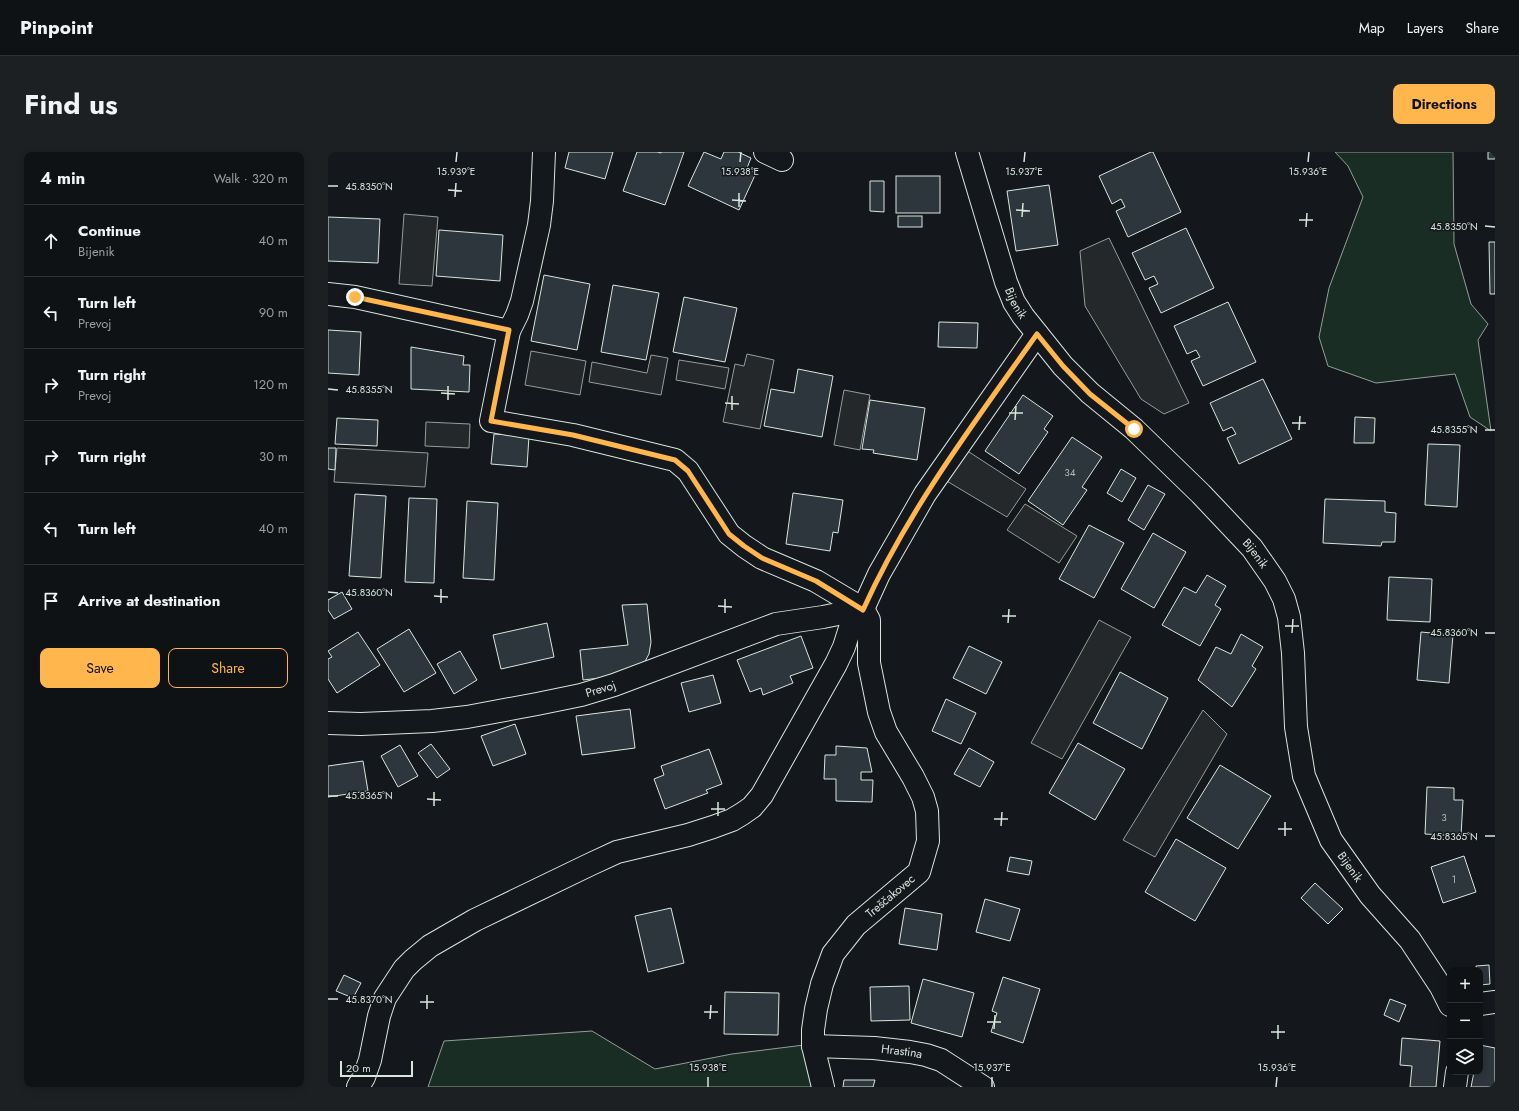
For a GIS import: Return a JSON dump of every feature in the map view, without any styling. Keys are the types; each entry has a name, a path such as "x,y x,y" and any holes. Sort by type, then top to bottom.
{"street":[{"path":"544,152 543,194 539,226 522,301 509,330 491,421 573,435 675,460 688,471 729,534 744,546 762,558 816,581 863,610"},
{"name":"Bijenik","path":"967,152 1006,282 1020,312 1063,366 1090,394 1134,429 1228,521 1252,548 1275,581 1284,599 1290,617 1296,727 1304,776 1331,840 1370,895 1410,940 1441,987 1449,1003"},
{"path":"328,294 355,297 509,330"},
{"path":"358,1087 364,1077 370,1060 379,1016 385,998 404,969 430,946 456,930 507,904 617,852 688,835 713,827 732,820 752,807 762,795 775,773 836,664 844,647 850,628 863,610 879,574 925,494 1037,334"},
{"name":"Prevoj","path":"328,723 361,724 432,721 544,703 581,695 614,685 776,624 863,610"},
{"name":"Treščakovec","path":"824,1087 813,1046 816,1009 822,984 833,954 856,925 919,872 928,841 927,811 923,797 913,777 886,732 878,712 869,663 869,620 863,610"},
{"path":"1483,1004 1495,1002"},
{"name":"Hrastina","path":"813,1046 874,1048 926,1055 941,1060 983,1087"},
{"path":"1455,1087 1457,1075"}],"green space":[{"path":"1335,152 1453,152 1454,244 1471,304 1488,324 1478,340 1491,431 1470,417 1455,374 1376,383 1328,366 1319,337 1329,288 1363,197 1348,166"},
{"path":"592,1031 655,1069 732,1054 804,1045 816,1087 428,1087 444,1041"}],"shaded area":[{"path":"404,214 438,217 432,286 399,284"},
{"path":"1109,238 1189,403 1164,414 1141,399 1085,306 1080,251"},
{"path":"531,351 586,361 580,395 525,385"},
{"path":"747,354 774,360 760,429 723,422 735,364 744,366"},
{"path":"651,355 668,358 661,395 589,382 592,362 647,373"},
{"path":"679,360 729,368 725,389 676,380"},
{"path":"844,390 870,395 860,450 834,445"},
{"path":"426,422 470,424 469,448 425,446"},
{"path":"337,448 428,453 425,487 334,482"},
{"path":"966,450 1026,489 1007,517 945,480"},
{"path":"1025,504 1077,536 1059,563 1007,530"},
{"path":"1099,620 1131,637 1062,759 1031,743"},
{"path":"1203,710 1227,734 1155,857 1123,840"}],"building":[{"path":"569,152 613,152 605,179 565,168"},
{"path":"637,152 684,152 665,205 623,191"},
{"path":"704,152 721,159 724,152 738,152 751,158 747,168 756,173 739,210 688,186"},
{"path":"1153,152 1181,212 1128,237 1116,211 1125,207 1121,199 1112,204 1099,176"},
{"path":"1488,152 1495,152 1495,159 1488,159"},
{"path":"896,176 940,176 940,213 896,213"},
{"path":"870,181 884,181 884,212 870,211"},
{"path":"1049,185 1058,245 1016,251 1007,191"},
{"path":"898,216 922,216 922,227 898,227"},
{"path":"328,217 380,219 378,263 328,261"},
{"path":"1186,228 1214,288 1161,313 1149,288 1158,284 1154,276 1145,280 1132,253"},
{"path":"439,230 503,235 500,281 436,276"},
{"path":"1489,242 1495,242 1495,294 1490,294"},
{"path":"544,275 590,284 577,350 531,341"},
{"path":"613,285 659,293 646,360 601,352"},
{"path":"684,297 737,308 725,362 673,352"},
{"path":"1228,302 1256,362 1203,386 1191,361 1200,357 1196,350 1187,354 1174,326"},
{"path":"939,322 978,323 977,348 938,347"},
{"path":"328,330 361,332 359,375 328,373"},
{"path":"411,347 464,356 463,365 470,365 469,392 411,389"},
{"path":"798,369 833,376 822,437 764,426 771,389 794,393"},
{"path":"1263,379 1292,439 1239,464 1227,438 1236,434 1232,427 1223,431 1210,403"},
{"path":"1023,395 1053,416 1044,429 1048,432 1019,474 985,451"},
{"path":"870,400 925,408 917,460 873,453 874,450 862,449"},
{"path":"1355,417 1375,418 1374,443 1354,443"},
{"path":"337,418 378,420 377,446 335,444"},
{"path":"494,434 529,436 527,467 491,464"},
{"path":"1072,437 1102,457 1082,487 1087,490 1063,525 1028,501"},
{"path":"1428,444 1460,445 1457,507 1425,505"},
{"path":"328,448 336,448 335,470 328,469"},
{"path":"1121,469 1136,478 1122,502 1107,493"},
{"path":"1148,485 1165,494 1144,530 1128,520"},
{"path":"793,493 843,500 838,533 833,532 830,551 786,544"},
{"path":"355,494 386,496 381,578 349,576"},
{"path":"409,498 437,499 434,583 405,582"},
{"path":"1325,499 1385,501 1385,512 1396,513 1395,542 1382,542 1381,546 1323,543"},
{"path":"467,501 498,503 494,580 463,578"},
{"path":"1089,525 1124,543 1094,598 1059,579"},
{"path":"1153,533 1186,552 1154,608 1121,589"},
{"path":"1207,575 1226,586 1215,605 1221,609 1200,646 1162,625 1184,587 1196,593"},
{"path":"1389,577 1432,579 1430,622 1387,620"},
{"path":"342,592 352,609 334,619 328,610 328,600"},
{"path":"647,604 651,642 649,654 643,665 635,674 583,680 580,650 628,645 622,605"},
{"path":"547,623 554,657 501,669 493,635"},
{"path":"409,629 436,673 404,692 377,649"},
{"path":"358,632 380,665 337,693 328,679 328,659 332,657 328,651"},
{"path":"1421,632 1453,635 1449,683 1417,680"},
{"path":"1241,634 1263,647 1252,666 1256,669 1232,707 1198,680 1216,647 1231,654"},
{"path":"801,636 813,668 790,676 793,683 763,695 761,688 750,692 737,660"},
{"path":"969,646 1002,662 986,694 953,678"},
{"path":"460,651 477,680 454,694 437,664"},
{"path":"1120,672 1168,698 1142,749 1093,723"},
{"path":"713,675 721,703 689,712 681,683"},
{"path":"946,699 976,713 961,744 932,731"},
{"path":"630,709 635,748 582,755 576,716"},
{"path":"515,724 526,754 493,766 481,736"},
{"path":"1078,743 1125,769 1095,820 1049,793"},
{"path":"431,744 450,769 437,778 418,753"},
{"path":"400,745 418,776 398,787 381,756"},
{"path":"836,746 867,748 872,772 861,772 861,780 873,780 872,802 836,801 836,779 824,779 825,755 836,755"},
{"path":"969,748 994,762 980,787 954,774"},
{"path":"709,749 722,784 706,790 708,793 665,809 654,779 664,775 661,766"},
{"path":"363,761 368,791 328,797 328,766"},
{"path":"1220,765 1271,796 1238,849 1187,818"},
{"path":"1427,787 1454,788 1454,800 1463,800 1461,836 1425,834"},
{"path":"1176,839 1226,868 1195,921 1145,892"},
{"path":"1464,856 1476,892 1443,903 1431,867"},
{"path":"1010,857 1032,861 1029,875 1007,871"},
{"path":"1315,883 1343,909 1328,924 1301,898"},
{"path":"985,899 1020,909 1010,941 976,932"},
{"path":"671,908 684,963 648,972 635,916"},
{"path":"905,908 942,914 937,950 899,944"},
{"path":"1489,965 1490,984 1483,985 1483,967 1476,966"},
{"path":"344,975 361,983 353,998 336,991"},
{"path":"1003,977 1040,989 1023,1043 991,1032 997,1013 992,1011"},
{"path":"923,979 974,993 962,1037 911,1023"},
{"path":"909,986 910,1020 871,1021 870,987"},
{"path":"725,992 779,993 778,1035 724,1034"},
{"path":"1390,999 1406,1005 1399,1022 1384,1015"},
{"path":"1402,1038 1440,1041 1436,1087 1410,1087 1412,1066 1400,1065"},
{"path":"1483,1046 1495,1048 1495,1087 1471,1087 1473,1075 1483,1075"},
{"path":"844,1080 875,1080 873,1087 843,1087"}],"route":[{"path":"355,297 509,330 491,421 573,435 675,460 688,471 729,534 744,546 762,558 816,581 863,610 879,574 925,494 1037,334 1063,366 1090,394 1134,429"}]}
